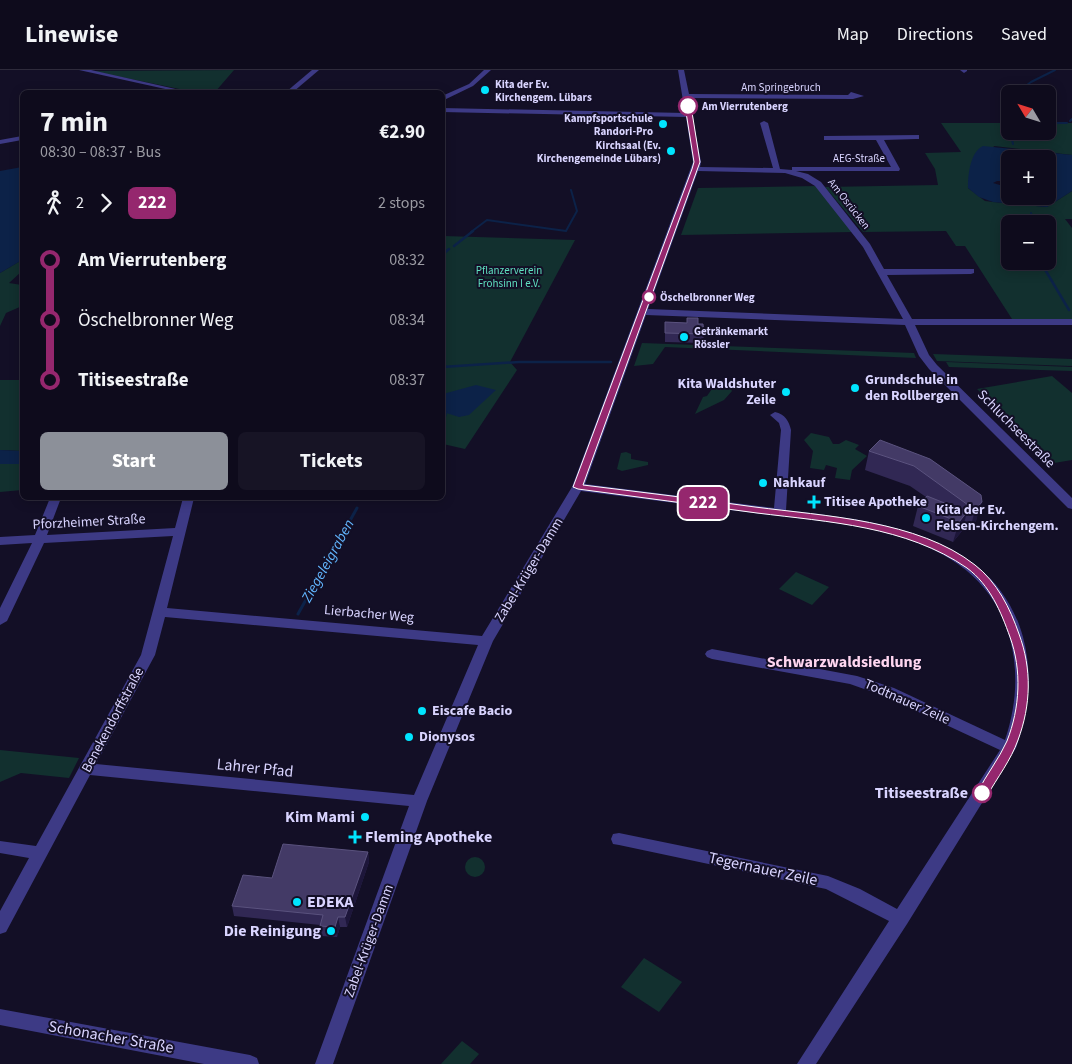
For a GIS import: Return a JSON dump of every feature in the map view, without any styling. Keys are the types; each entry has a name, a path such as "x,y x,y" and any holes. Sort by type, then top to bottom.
{"street":[{"path":"82,70 177,90"},
{"path":"291,90 316,70"},
{"path":"445,98 471,85 488,70"},
{"name":"Zabel-Krüger-Damm","path":"324,1064 419,802 486,642 578,487 695,169 697,162 681,70"},
{"name":"Am Springebruch","path":"687,98 852,97"},
{"path":"445,110 636,114 650,117 690,116"},
{"path":"764,123 781,170"},
{"name":"AEG-Straße","path":"827,138 916,137"},
{"path":"0,142 20,138"},
{"name":"AEG-Straße","path":"781,170 896,169 878,138"},
{"name":"Am Osrücken","path":"695,169 781,170 805,176 818,184 867,246 909,322"},
{"path":"883,272 971,271"},
{"path":"643,312 909,322 1072,322"},
{"name":"Schluchseestraße","path":"909,322 924,356 933,367 1072,505"},
{"path":"775,415 784,422 786,430 780,512"},
{"path":"578,487 869,524 903,534 949,552 982,576 992,587 1007,614 1022,654 1024,676 1022,704 1009,748 806,1064"},
{"path":"0,621 40,539 54,500"},
{"name":"Benekendorffstraße","path":"0,927 88,769 148,655 188,500"},
{"name":"Pforzheimer Straße","path":"0,541 180,532"},
{"name":"Lierbacher Weg","path":"160,612 486,642"},
{"name":"Todtnauer Zeile","path":"712,654 852,679 889,692 1009,748"},
{"name":"Lahrer Pfad","path":"88,769 419,802"},
{"name":"Tegernauer Zeile","path":"619,839 828,884 854,894 900,919"},
{"path":"0,847 40,853"},
{"name":"Schonacher Straße","path":"0,1017 250,1064"}],"green space":[{"path":"234,70 217,90 184,90 92,71"},
{"path":"941,123 1001,123 1001,140 1056,140 1056,123 1072,123 1072,155 1056,153 1056,150 1029,150 994,146 968,188 985,201 1001,203 1001,205 1047,207 1056,205 1056,201 1072,191 1072,219 1065,219 1072,228 1072,319 1012,319 965,246 956,246 946,231 863,232 825,187 938,185 935,169 925,153 961,152"},
{"path":"817,186 854,232 681,235 698,188"},
{"name":"Pflanzerverein Frohsinn I e.V.","path":"445,236 575,240 510,362 517,370 465,449 445,444"},
{"path":"20,261 20,273 9,283 20,285 20,307 6,313 0,326 0,273"},
{"path":"642,343 914,353 916,358 665,347 653,364 634,366"},
{"path":"933,354 1072,359 1072,366 937,361"},
{"path":"946,362 1072,367 1072,371 949,367"},
{"path":"1052,376 1072,393 1072,460 1054,463 977,389"},
{"path":"0,380 20,380 20,451 0,450"},
{"path":"714,386 730,388 732,391 724,400 695,414 703,397 707,396"},
{"path":"811,433 829,437 833,444 839,444 846,440 859,445 855,449 867,456 852,470 850,480 835,478 837,468 826,465 824,470 810,468 813,451 804,440"},
{"path":"621,453 631,454 631,459 648,462 648,465 622,471 617,469"},
{"path":"0,464 20,464 20,490 0,492"},
{"path":"796,572 829,587 812,605 779,589"},
{"path":"0,750 79,758 69,778 21,773 0,782"},
{"path":"475,857 482,860 485,867 482,874 475,877 468,874 465,867 468,860"},
{"path":"644,958 682,982 659,1012 621,987"},
{"path":"462,1041 479,1054 470,1064 441,1064"}],"water":[{"path":"983,146 1023,150 1001,150 1001,181 993,183 1001,185 1001,203 979,197 968,188 971,164 975,153"},
{"path":"1056,153 1072,155 1072,191 1056,201"},
{"path":"20,167 20,261 0,273 0,171"},
{"path":"1025,205 1050,205 1047,207"},
{"path":"476,385 496,390 469,415 459,417 445,413 445,393"},
{"path":"0,450 20,451 20,464 0,464"}],"building":[{"path":"687,318 698,318 698,324 703,324 704,334 665,333 665,322 687,323"},
{"path":"880,440 930,459 981,495 982,502 975,510 914,466 869,451"},
{"path":"927,496 967,512 959,522 918,506"},
{"name":"EDEKA","path":"283,844 368,852 345,917 338,917 335,927 320,926 323,915 232,906 243,875 272,878"}],"waterway":[{"path":"1027,85 1055,70"},
{"path":"1056,123 1067,123"},
{"path":"1012,140 1013,144"},
{"path":"471,232 487,220 566,231 577,211 571,190"},
{"path":"454,246 473,231"},
{"path":"445,252 449,249"},
{"path":"1045,270 1069,310"},
{"path":"445,367 519,362 611,362"},
{"path":"445,411 445,416"},
{"name":"Ziegeleigraben","path":"298,614 357,508"}],"bus line":[{"name":"222","path":"688,106 697,162 695,169 578,487 869,524 932,544 949,552 971,567 992,587 1007,614 1016,633 1022,654 1024,676 1019,721 1012,741 982,793"}],"place":[{"name":"Kita der Ev. Kirchengem. Lübars","path":"485,90"},
{"name":"Am Vierrutenberg","path":"688,106"},
{"name":"Kampfsportschule Randori-Pro","path":"663,124"},
{"name":"Kirchsaal (Ev. Kirchengemeinde Lübars)","path":"671,151"},
{"name":"Öschelbronner Weg","path":"649,297"},
{"name":"Getränkemarkt Rössler","path":"684,337"},
{"name":"Grundschule in den Rollbergen","path":"855,388"},
{"name":"Kita Waldshuter Zeile","path":"786,392"},
{"name":"Nahkauf","path":"763,483"},
{"name":"Titisee Apotheke","path":"814,502"},
{"name":"Kita der Ev. Felsen-Kirchengem.","path":"926,518"},
{"name":"Eiscafe Bacio","path":"422,711"},
{"name":"Dionysos","path":"409,737"},
{"name":"Titiseestraße","path":"982,793"},
{"name":"Kim Mami","path":"365,817"},
{"name":"Fleming Apotheke","path":"355,837"},
{"name":"EDEKA","path":"297,902"},
{"name":"Die Reinigung","path":"331,931"}],"district":[{"name":"Schwarzwaldsiedlung","path":"844,662"}]}
